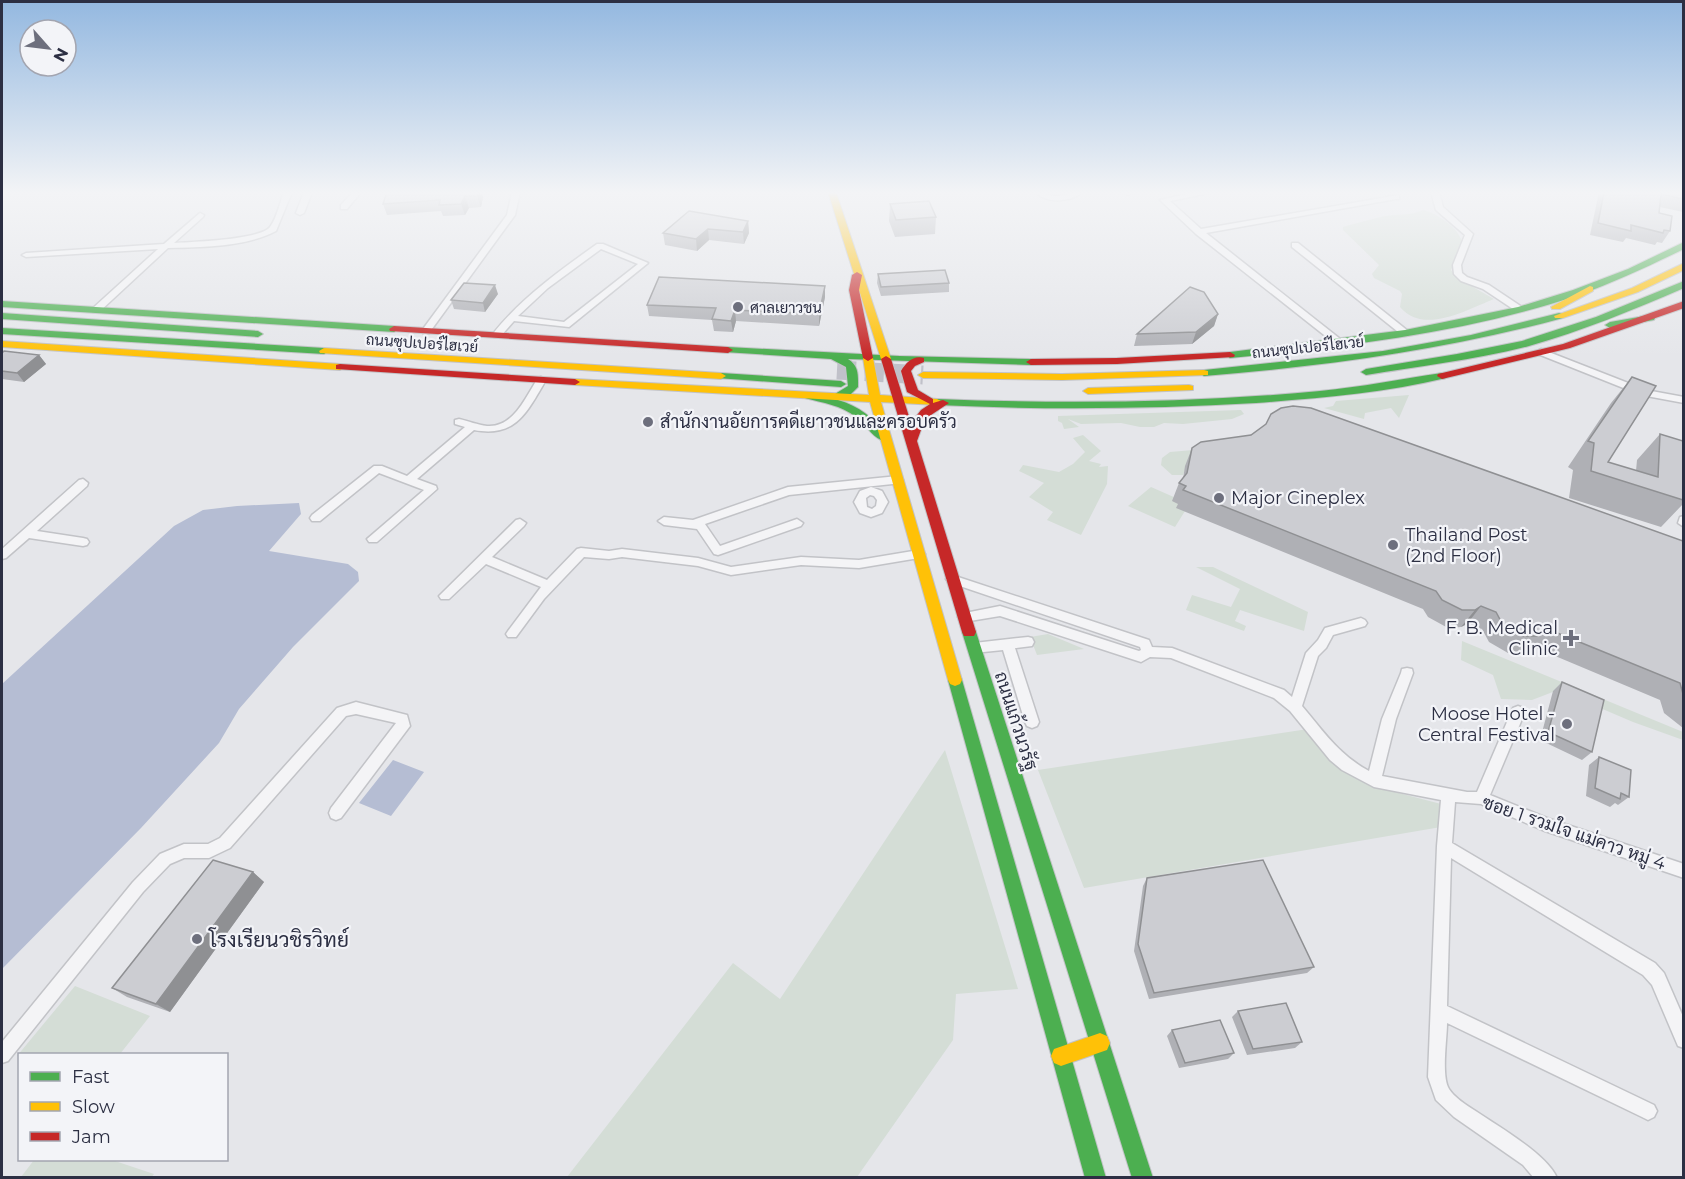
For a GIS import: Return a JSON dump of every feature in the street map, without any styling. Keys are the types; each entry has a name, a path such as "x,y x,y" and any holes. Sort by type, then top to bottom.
{"main road":[{"name":"ถนนแก้วนวรัฐ","path":"848,247 857,275 866,291 952,579 1143,1178"},
{"path":"1516,328 1679,247"},
{"name":"ถนนซุปเปอร์ไฮเวย์","path":"1222,386 1069,391 924,382 1285,368 1383,355 1516,328 1586,308 1683,266"},
{"name":"ถนนแก้วนวรัฐ","path":"857,275 854,290 875,400 1096,1178"},
{"name":"ถนนซุปเปอร์ไฮเวย์","path":"1356,374 1450,358 1545,338 1618,313 1683,284"},
{"path":"836,364 868,358 977,363 1136,361 1253,354 1341,344 1405,333 1519,309 1590,290"},
{"path":"2,304 496,335 849,364 854,370 853,387 835,398"},
{"path":"5,344 835,398 938,403 1110,406 1263,399 1390,383 1482,366 1587,341 1683,304"},
{"path":"2,316 76,309"},
{"name":"ถนนซุปเปอร์ไฮเวย์","path":"2,316 836,364"},
{"path":"1545,338 1650,318"},
{"name":"ถนนซุปเปอร์ไฮเวย์","path":"2,331 841,384"},
{"path":"5,344 90,338"},
{"path":"920,360 911,364 906,370 911,390 917,396 938,403"},
{"path":"809,396 838,402 864,413 889,448"},
{"path":"910,443 915,419 938,403"},
{"path":"1061,1056 1100,1043"}],"street":[{"path":"26,255 150,247"},
{"path":"96,310 165,247"},
{"path":"422,331 483,247"},
{"path":"496,335 510,318 555,276 598,247"},
{"path":"510,318 566,326 644,263 603,247"},
{"path":"1218,247 1341,344"},
{"path":"1298,247 1405,333"},
{"path":"1464,247 1457,265 1458,274 1464,279 1485,287 1519,309"},
{"path":"1541,352 1635,390 1658,397 1683,400"},
{"path":"459,422 481,430 490,430 512,422 521,413 541,380"},
{"path":"409,480 472,427"},
{"path":"316,518 378,469 432,489 373,539"},
{"path":"699,525 698,522 701,520 788,491 868,487 898,480"},
{"path":"2,555 83,483"},
{"path":"664,521 699,525 718,551 797,523"},
{"path":"445,596 520,523"},
{"path":"26,533 83,542"},
{"path":"512,634 549,586 581,552 609,555 622,553 698,562 731,571 801,561 859,564 919,554"},
{"path":"484,558 549,586"},
{"path":"952,579 1145,644 1148,652"},
{"name":"ซอย 1 รวมใจ แม่คาว หมู่ 4","path":"964,617 1000,611 1141,657 1148,652 1172,653 1253,682 1279,694 1295,707 1335,756 1347,766 1374,781 1449,795 1481,798 1545,824 1683,871"},
{"path":"1295,707 1312,653 1322,644 1329,631 1360,623"},
{"path":"974,648 1028,642"},
{"path":"1007,644 1032,722"},
{"path":"1374,781 1389,719 1407,673"},
{"path":"2,1055 138,887 165,860 184,851 209,851 225,843 342,712 356,708 402,719 404,726 336,813"},
{"path":"1481,798 1518,712"},
{"path":"1449,795 1444,846 1437,1077 1442,1094 1460,1112 1529,1159 1548,1178"},
{"path":"1444,846 1649,969 1658,979 1683,1041"},
{"path":"1440,1011 1648,1111"}],"shaded area":[{"path":"1361,247 1461,247 1451,270 1459,279 1494,299 1446,318 1421,319 1410,315 1400,307 1402,294 1400,291 1374,278 1372,274 1379,265"},
{"path":"1409,395 1399,418 1391,408 1365,413 1364,419 1324,408 1333,406 1336,401"},
{"path":"1241,410 1244,414 1232,419 1183,424 1164,423 1154,427 1121,423 1081,424 1068,419 1079,427 1064,429 1062,423 1058,421 1058,416"},
{"path":"1083,435 1101,451 1089,461 1101,464 1099,467 1108,466 1107,484 1081,535 1047,520 1053,512 1029,497 1044,483 1019,471 1023,465 1059,472 1073,464 1085,452 1073,438"},
{"path":"1193,450 1183,475 1172,475 1161,465 1162,458 1170,452"},
{"path":"1151,487 1176,498 1185,511 1175,527 1128,506"},
{"path":"1196,567 1213,567 1308,612 1304,631 1240,610 1235,621 1246,626 1244,631 1186,610 1192,595 1231,607 1240,589"},
{"path":"1048,634 1084,649 1037,655 1030,637"},
{"path":"1462,641 1683,732 1683,740 1633,722 1558,690 1532,700 1501,699 1493,675 1461,660"},
{"path":"1308,729 1331,759 1368,785 1441,804 1441,827 1084,888 1038,770"},
{"path":"945,750 1018,989 956,994 953,1040 857,1177 567,1177 733,963 780,999"},
{"path":"75,986 150,1016 121,1053 19,1053"},
{"path":"33,1161 115,1161 154,1174 151,1178 21,1177"}],"water":[{"path":"299,503 301,514 269,551 348,564 358,572 359,581 293,647 239,709 219,743 141,828 2,969 2,684 174,526 203,510"},
{"path":"393,760 424,772 391,816 359,803"}],"building":[{"path":"945,270 949,283 881,287 878,274"},
{"name":"ศาลเยาวชน","path":"659,277 825,286 819,314 735,310 731,321 712,319 716,308 647,305"},
{"path":"464,283 495,285 483,303 451,300"},
{"path":"1190,287 1204,292 1218,314 1196,332 1137,334"},
{"path":"4,351 39,355 17,373 2,371"},
{"path":"1632,377 1656,386 1608,462 1658,477 1660,434 1683,441 1683,500 1591,471 1594,443 1588,441"},
{"path":"1293,406 1311,408 1683,541 1683,694 1680,683 1545,628 1537,636 1524,636 1503,625 1496,612 1481,606 1475,610 1462,610 1442,600 1436,591 1183,490 1186,486 1179,483 1187,473 1192,448 1201,442 1251,435 1266,424 1271,414 1281,408"},
{"name":"Moose Hotel - Central Festival","path":"1562,682 1604,700 1592,752 1548,732"},
{"path":"1599,757 1631,770 1629,797 1621,793 1620,799 1595,788"},
{"name":"โรงเรียนวชิรวิทย์","path":"213,860 253,872 156,1004 112,988"},
{"path":"1263,860 1314,967 1154,993 1138,944 1147,878"},
{"path":"1286,1003 1302,1042 1253,1049 1238,1011"},
{"path":"1220,1020 1234,1053 1185,1063 1172,1030"}],"tunnel":[{"path":"837,370 923,375"}],"traffic: fast":[{"path":"1230,355 1346,342 1463,323 1576,292 1631,271 1680,247"},
{"path":"1366,372 1503,349 1565,332 1684,284"},
{"path":"2,304 394,329"},
{"path":"2,316 258,334"},
{"path":"1204,373 1338,360 1427,347 1559,316"},
{"path":"1610,325 1650,318"},
{"path":"2,331 324,351"},
{"path":"728,350 899,359 1031,362"},
{"path":"835,357 850,365 853,371 853,387 846,393 835,397"},
{"path":"721,376 841,384"},
{"path":"937,402 1080,405 1224,401 1335,392 1442,376"},
{"path":"809,396 832,401 858,412 881,436"},
{"path":"969,632 1143,1178"},
{"path":"955,680 1096,1178"}],"traffic: slow":[{"path":"850,247 886,359"},
{"path":"1559,316 1635,290 1684,266"},
{"path":"1556,307 1590,289"},
{"path":"2,344 340,367"},
{"path":"324,351 721,376"},
{"path":"868,358 875,400 955,680"},
{"path":"923,375 1062,377 1204,373"},
{"path":"575,382 937,402"},
{"path":"1088,391 1189,388"},
{"path":"1061,1056 1100,1043"}],"traffic: jam":[{"path":"857,275 854,290 868,358"},
{"path":"1442,376 1566,346 1684,304"},
{"path":"394,329 728,350"},
{"path":"1031,362 1117,361 1230,355"},
{"path":"886,359 969,632"},
{"path":"920,360 911,364 906,371 913,392 929,401"},
{"path":"340,367 575,382"},
{"path":"911,441 917,421 921,416 943,403"}],"place":[{"name":"ศาลเยาวชน","path":"738,307"},
{"name":"สำนักงานอัยการคดีเยาวชนและครอบครัว","path":"648,422"},
{"name":"Major Cineplex","path":"1219,498"},
{"name":"Thailand Post (2nd Floor)","path":"1393,545"},
{"name":"F. B. Medical Clinic","path":"1571,638"},
{"name":"Moose Hotel - Central Festival","path":"1567,724"},
{"name":"โรงเรียนวชิรวิทย์","path":"197,939"}]}
